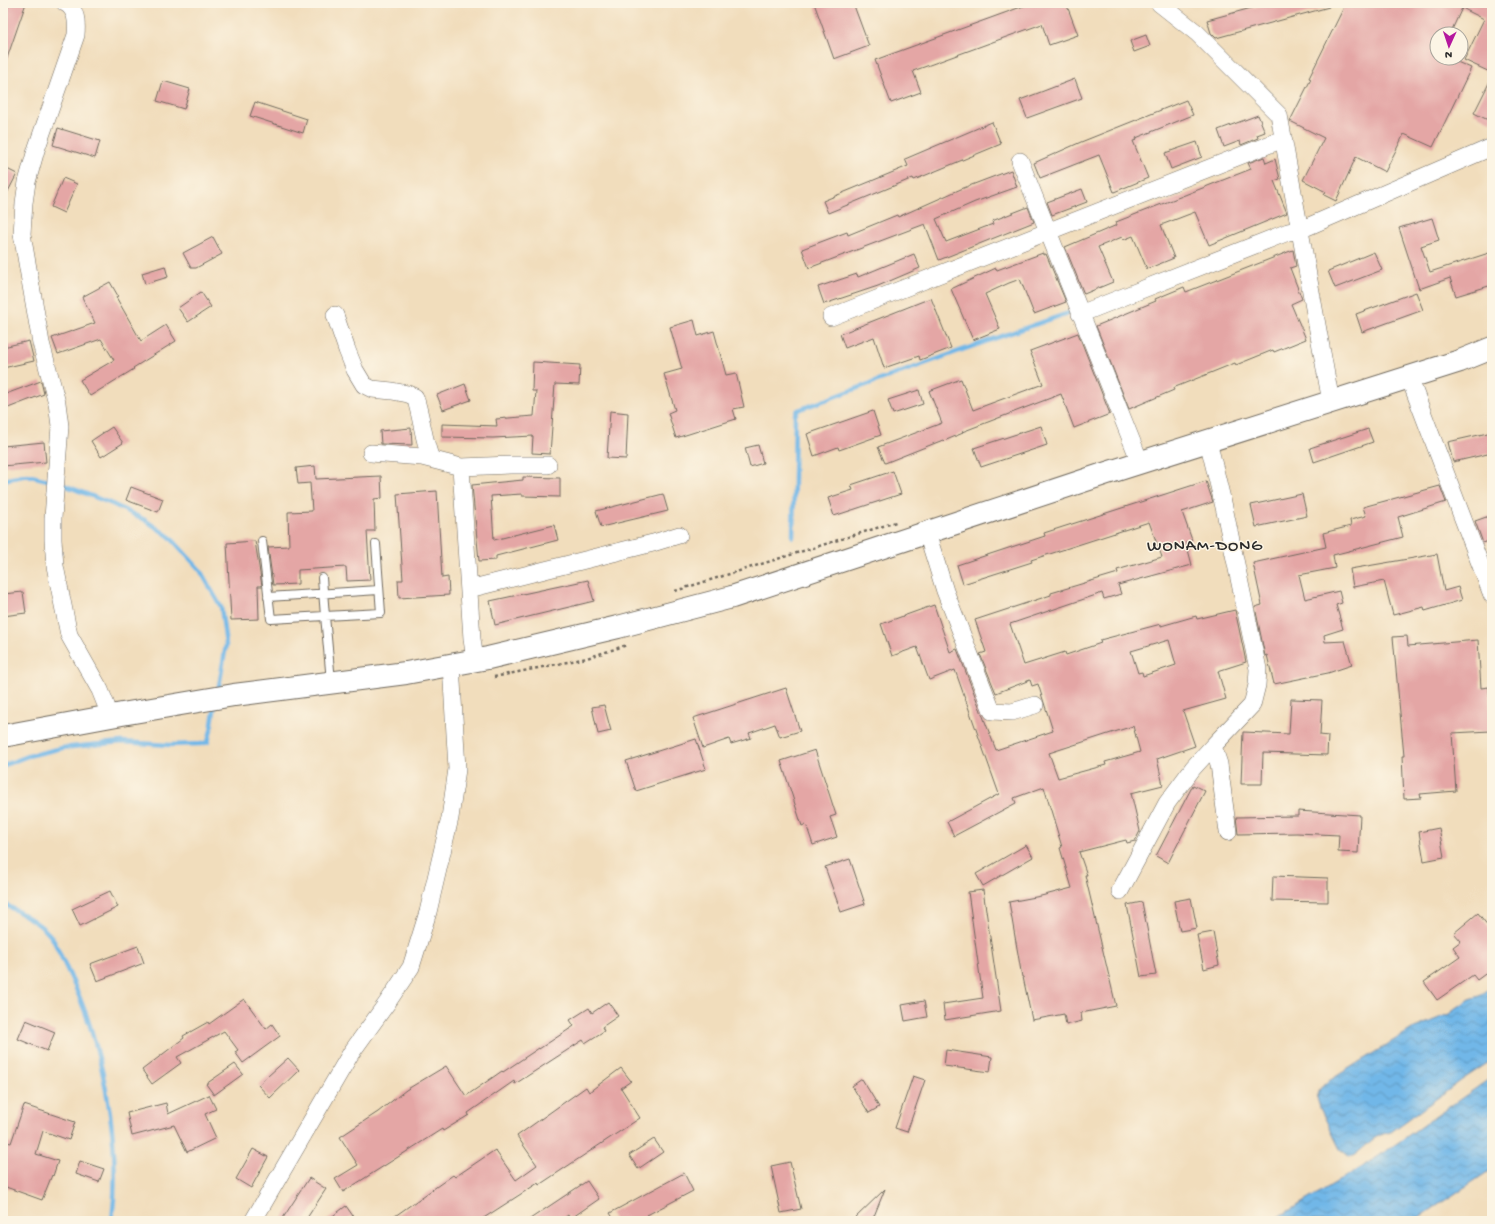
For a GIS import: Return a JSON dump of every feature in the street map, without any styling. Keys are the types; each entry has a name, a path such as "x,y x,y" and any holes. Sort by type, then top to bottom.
{"main road":[{"path":"3,736 234,695 406,672 475,660 551,644 732,597 1140,462 1460,361 1492,348"}],"street":[{"path":"65,3 74,12 77,23 76,35 36,150 27,182 22,234 41,343 57,403 60,426 52,518 52,540 55,566 69,635 100,690 109,716"},
{"path":"1159,3 1197,33 1278,115 1331,402"},
{"path":"831,317 1283,139"},
{"path":"1080,314 1288,232 1300,230 1492,147"},
{"path":"1020,161 1047,232 1140,462"},
{"path":"335,315 355,370 364,385 372,389 398,392 415,397 431,459"},
{"path":"1409,377 1492,595"},
{"path":"1120,891 1167,803 1212,746 1252,705 1257,685 1258,669 1224,507 1208,441"},
{"path":"371,453 431,459 461,466 548,465"},
{"path":"461,466 472,639 475,660"},
{"path":"927,533 945,591 992,711 1012,712 1035,705"},
{"path":"469,589 591,559 679,535"},
{"path":"253,1221 351,1053 387,1004 411,967 428,912 450,818 457,769 451,664"},
{"path":"1212,746 1219,764 1228,832"}],"lane":[{"path":"262,541 271,619 381,613 376,544"},
{"path":"322,578 331,682"},
{"path":"268,597 379,590"}],"path":[{"path":"675,591 901,520"}],"water":[{"path":"1492,986 1492,1060 1391,1132 1378,1136 1356,1154 1350,1157 1340,1149 1320,1108 1317,1098 1320,1089 1324,1084 1412,1029 1449,1014 1470,999 1480,996"},
{"path":"1492,1077 1492,1169 1414,1221 1272,1221 1373,1160"}],"building":[{"path":"9,3 26,3 5,64 3,63 3,22"},
{"path":"814,3 853,3 869,46 834,59"},
{"path":"1032,3 1066,3 1078,35 1049,45 1042,24 913,71 921,92 891,103 875,60"},
{"path":"1270,3 1329,3 1329,7 1216,38 1211,33 1207,20"},
{"path":"1346,3 1492,3 1492,73 1469,62 1469,50 1484,19 1462,8 1454,26 1429,26 1429,66 1466,66 1471,68 1433,147 1404,134 1385,172 1356,157 1336,201 1324,195 1326,192 1303,180 1324,138 1290,121 1311,79 1309,78"},
{"path":"1146,35 1150,46 1134,52 1130,41"},
{"path":"1492,77 1492,122 1474,113"},
{"path":"1075,79 1082,98 1027,118 1020,100"},
{"path":"163,81 190,89 184,109 157,101"},
{"path":"1186,100 1193,115 1136,138 1137,140 1133,141 1148,178 1114,192 1099,155 1040,178 1034,163 1081,142"},
{"path":"255,102 307,119 303,133 250,116"},
{"path":"1258,115 1265,132 1257,135 1258,138 1241,145 1240,141 1224,147 1218,130"},
{"path":"992,122 1001,144 914,180 913,178 828,213 823,201 908,166 905,159"},
{"path":"58,128 100,141 95,158 53,145"},
{"path":"1197,142 1202,157 1171,169 1165,153"},
{"path":"1264,157 1266,163 1275,159 1280,179 1274,181 1287,213 1209,245 1195,212 1161,225 1174,258 1147,269 1133,236 1123,240 1122,237 1098,247 1113,282 1084,294 1065,247 1117,225 1116,222 1251,169 1248,163"},
{"path":"3,167 17,174 3,201"},
{"path":"1011,170 1017,187 975,202 936,219 946,242 993,224 992,221 1028,207 1034,222 939,260 925,224 809,268 802,249 847,232 848,235 897,215 898,217 961,189"},
{"path":"63,178 77,184 64,213 51,207"},
{"path":"1082,189 1087,202 1052,215 1047,202"},
{"path":"1432,218 1439,240 1421,246 1430,272 1492,252 1492,285 1456,296 1450,278 1419,289 1399,228"},
{"path":"213,237 222,254 196,268 191,268 183,253"},
{"path":"1293,250 1296,266 1290,268 1302,299 1291,304 1306,339 1236,365 1235,363 1173,388 1174,390 1129,409 1096,326 1156,301 1155,299 1184,287 1186,292"},
{"path":"1374,252 1382,270 1335,288 1328,271"},
{"path":"1043,253 1043,255 1046,254 1066,302 1034,314 1020,279 1009,283 985,294 1000,329 973,340 951,289 996,268 997,270"},
{"path":"914,254 920,268 878,286 824,304 818,287 857,274 858,277"},
{"path":"165,266 168,277 145,284 142,273"},
{"path":"110,282 118,296 116,297 141,341 166,325 176,341 90,396 80,380 114,360 101,339 58,354 52,338 95,323 82,297"},
{"path":"201,292 211,307 188,322 178,308"},
{"path":"1416,292 1423,310 1362,332 1356,314"},
{"path":"931,298 951,348 920,360 919,356 884,368 874,337 845,348 840,334"},
{"path":"694,320 698,336 714,331 726,375 736,373 744,407 733,409 736,419 676,438 668,413 675,410 664,374 682,369 670,327"},
{"path":"1078,333 1110,414 1074,428 1061,394 885,463 878,447 942,423 929,391 961,379 973,410 1043,384 1030,351"},
{"path":"29,341 34,361 3,368 3,347"},
{"path":"533,362 580,365 579,385 555,384 550,454 532,453 533,436 493,438 442,437 442,424 497,426 496,419 534,416 536,391 532,391"},
{"path":"41,381 44,394 3,410 3,395"},
{"path":"465,384 471,400 443,410 437,395"},
{"path":"919,390 923,404 893,414 888,400"},
{"path":"610,411 628,413 626,459 607,458"},
{"path":"873,411 881,435 839,450 838,447 814,456 807,434"},
{"path":"1041,426 1047,445 981,467 974,448"},
{"path":"112,427 123,443 101,457 91,441"},
{"path":"411,428 412,445 381,444 380,431"},
{"path":"1368,429 1373,442 1314,462 1310,448"},
{"path":"1492,432 1492,453 1453,462 1448,442"},
{"path":"44,442 46,462 3,466 3,446"},
{"path":"758,445 763,463 750,467 745,448"},
{"path":"315,466 316,479 381,476 382,498 374,499 375,531 367,531 370,580 347,581 346,567 298,570 298,584 273,585 268,547 289,546 288,512 312,511 310,483 298,484 296,468"},
{"path":"893,471 901,494 834,516 828,498 853,490 851,485"},
{"path":"523,477 560,478 560,497 522,496 522,494 491,496 494,540 554,525 558,540 496,556 496,560 479,561 472,485 523,480"},
{"path":"1206,481 1213,502 1182,512 1192,540 1186,542 1192,565 1118,585 1121,594 1104,599 1102,593 1010,624 1024,665 1065,652 1066,655 1101,643 1100,640 1161,624 1161,626 1196,616 1197,619 1235,610 1246,662 1218,671 1226,699 1183,711 1195,746 1157,759 1163,785 1131,793 1140,831 1135,841 1127,843 1126,840 1079,852 1087,875 1085,875 1116,1006 1081,1013 1082,1021 1066,1025 1064,1014 1032,1020 1022,977 1009,902 1072,888 1060,848 1062,847 1044,787 1014,798 1016,803 954,836 947,822 999,794 955,670 929,680 917,647 892,656 881,624 934,605 950,652 957,649 996,750 1053,731 1038,684 1032,686 1030,680 996,693 980,654 986,652 975,620 1051,595 1051,593 1118,573 1117,570 1162,557 1149,522 1031,560 1032,562 963,584 957,565 1045,536 1044,533","holes":["1169,640 1176,665 1143,676 1142,672 1138,673 1131,651","1133,726 1140,752 1105,762 1106,765 1058,778 1049,753"]},
{"path":"1440,486 1446,502 1398,517 1403,537 1333,555 1335,568 1299,575 1305,599 1339,591 1342,603 1336,605 1343,629 1324,635 1325,642 1345,641 1352,665 1328,673 1274,684 1267,655 1265,656 1255,607 1262,605 1253,563 1326,547 1323,533 1351,526 1350,520 1366,516 1363,507"},
{"path":"131,487 163,499 158,512 126,500"},
{"path":"437,491 442,578 448,577 449,595 399,598 398,580 403,580 397,494"},
{"path":"663,494 668,511 601,527 596,511"},
{"path":"1302,494 1307,516 1256,527 1251,505"},
{"path":"1492,515 1492,540 1483,543 1475,521"},
{"path":"255,541 262,586 258,586 259,619 231,620 227,543"},
{"path":"1437,554 1444,591 1458,587 1462,600 1425,611 1424,607 1393,615 1384,581 1353,587 1350,569"},
{"path":"588,580 594,601 495,625 490,601"},
{"path":"23,592 26,613 3,616 3,594"},
{"path":"1407,636 1408,646 1478,640 1481,688 1489,687 1491,731 1452,733 1456,791 1420,794 1421,798 1404,799 1402,756 1404,756 1393,637"},
{"path":"786,688 800,731 780,737 775,724 749,733 751,738 731,744 729,739 703,748 693,718"},
{"path":"1291,699 1322,700 1320,735 1328,736 1327,755 1263,753 1262,784 1241,784 1243,732 1289,734"},
{"path":"604,705 611,731 598,734 592,707"},
{"path":"696,739 706,769 636,791 626,761"},
{"path":"815,750 836,815 830,817 837,837 813,845 806,824 802,826 781,761"},
{"path":"1193,785 1205,791 1168,863 1156,856"},
{"path":"1298,811 1360,815 1358,853 1338,852 1339,835 1297,833 1238,834 1236,817 1298,816"},
{"path":"1439,828 1444,857 1424,861 1419,832"},
{"path":"1026,845 1033,857 983,886 976,874"},
{"path":"850,859 865,904 841,912 825,867"},
{"path":"1273,876 1328,878 1328,902 1272,901"},
{"path":"983,890 1001,1011 945,1020 943,1004 983,998 968,892"},
{"path":"110,891 118,907 80,926 72,909"},
{"path":"1191,898 1197,928 1180,931 1174,901"},
{"path":"1142,902 1156,975 1141,977 1127,905"},
{"path":"1478,913 1492,931 1492,969 1477,980 1473,975 1437,1000 1424,982 1460,957 1453,947 1461,941 1454,933"},
{"path":"1213,932 1219,965 1204,969 1197,935"},
{"path":"138,946 144,963 97,981 90,964"},
{"path":"244,999 266,1029 272,1024 280,1036 243,1063 235,1052 238,1050 224,1031 177,1057 181,1063 152,1084 142,1070 184,1038 183,1036 208,1022 209,1024"},
{"path":"924,1001 927,1017 905,1021 902,1005"},
{"path":"608,1002 618,1016 602,1027 604,1031 585,1043 583,1040 515,1084 514,1081 468,1113 469,1115 443,1131 442,1129 343,1192 335,1179 358,1165 340,1137 378,1112 406,1090 446,1066 466,1096 502,1071 503,1072 574,1026 570,1020 589,1008 592,1013"},
{"path":"26,1020 55,1032 47,1051 18,1039"},
{"path":"946,1050 992,1057 990,1072 944,1066"},
{"path":"288,1058 299,1070 270,1098 258,1085"},
{"path":"235,1064 243,1074 214,1095 206,1084"},
{"path":"621,1068 631,1081 621,1088 640,1118 539,1185 538,1183 479,1221 388,1221 453,1175 455,1177 495,1150 516,1180 537,1165 517,1136 586,1087 589,1092"},
{"path":"913,1076 925,1080 907,1132 895,1128"},
{"path":"862,1079 879,1107 869,1113 852,1086"},
{"path":"209,1095 216,1109 205,1114 216,1138 187,1152 174,1125 132,1136 127,1113 166,1103 168,1114"},
{"path":"24,1105 75,1122 69,1140 43,1131 36,1154 58,1161 42,1200 3,1186 3,1141 11,1143"},
{"path":"654,1139 663,1152 638,1169 629,1155"},
{"path":"253,1149 268,1157 251,1188 236,1179"},
{"path":"80,1161 104,1169 99,1182 76,1174"},
{"path":"790,1162 801,1209 781,1213 771,1166"},
{"path":"684,1173 693,1191 647,1215 648,1217 640,1221 615,1221 610,1213"},
{"path":"309,1178 326,1189 305,1221 281,1221"},
{"path":"587,1181 599,1199 570,1219 568,1215 560,1221 527,1221"},
{"path":"885,1189 872,1221 852,1221"},
{"path":"346,1206 353,1216 346,1221 326,1221"}],"waterway":[{"path":"1466,149 1492,138"},
{"path":"793,537 795,415 798,410 1077,310"},
{"path":"3,480 27,475 52,481"},
{"path":"59,483 112,504 145,520 170,537 200,570 221,607 226,645 218,692"},
{"path":"3,766 28,756 62,748 121,742 169,745 201,744 208,742 215,705"},
{"path":"3,903 42,927 52,938 78,994 89,1024 99,1057 111,1124 114,1157 112,1221"}],"district":[{"name":"WONAM-DONG","path":"1205,547"}]}
